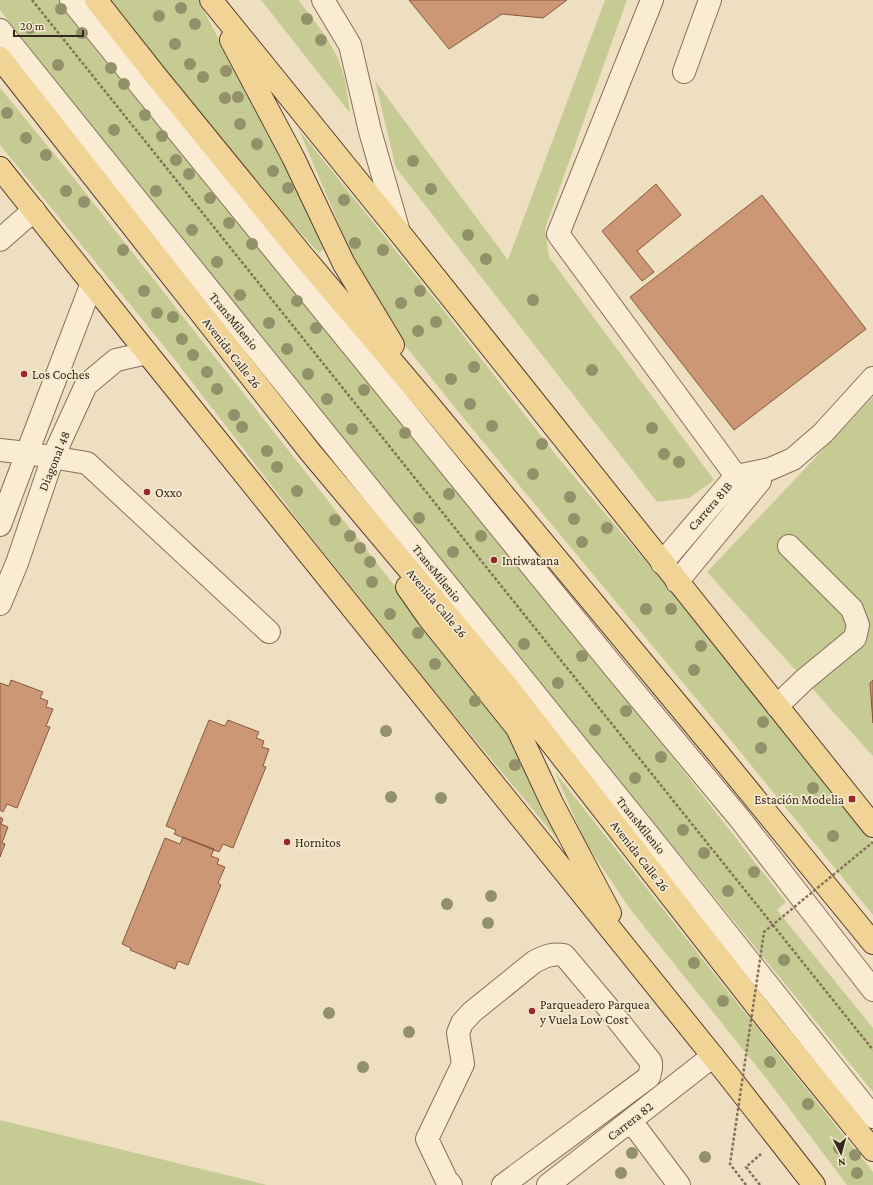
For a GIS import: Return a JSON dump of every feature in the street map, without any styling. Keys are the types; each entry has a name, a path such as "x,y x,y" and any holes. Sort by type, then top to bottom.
{"main road":[{"path":"96,0 302,255 429,405 717,752 873,943"},
{"path":"210,0 293,157 344,264 429,405"},
{"path":"210,0 399,232 873,826"},
{"name":"Avenida Calle 26","path":"0,58 311,453 506,685 769,1022 873,1150"},
{"path":"0,168 147,353 713,1056 814,1185"},
{"path":"343,491 428,617 517,728 552,803 632,955"}],"street":[{"path":"71,0 617,672 740,819 873,990"},
{"path":"323,0 350,45 370,131 399,232"},
{"path":"652,0 558,234 743,484"},
{"path":"684,72 710,0"},
{"name":"TransMilenio","path":"0,30 656,844 873,1117"},
{"path":"0,240 34,210"},
{"path":"0,525 92,283"},
{"name":"Diagonal 48","path":"0,604 8,560 86,385 116,360 147,353"},
{"name":"Carrera 81B","path":"662,563 743,484 770,469 793,459 818,437 873,378"},
{"path":"0,450 87,463 269,632"},
{"name":"Carrera 81B","path":"677,582 743,484"},
{"path":"777,706 804,680 855,638 858,625 852,609 789,546"},
{"path":"451,1185 446,1179 428,1139 463,1064 458,1033 462,1024 472,1012 534,962 544,956 555,953 564,954 651,1062 649,1076 503,1185"},
{"name":"Carrera 82","path":"548,1185 713,1056"},
{"path":"631,1121 679,1185"}],"path":[{"path":"32,0 873,1050"},
{"path":"746,1185 730,1164 764,932 873,842"},
{"path":"746,1167 760,1185"}],"green space":[{"path":"0,0 63,0 678,764 786,902 777,910 873,1028 873,1092 391,500 105,145 0,10"},
{"path":"110,0 198,0 286,166 326,247 319,253 258,187"},
{"path":"261,0 298,0 331,45 341,65 347,90 350,113"},
{"path":"605,0 627,0 545,229 549,257 714,480 689,498 657,502 396,168 375,81 508,260"},
{"path":"0,88 73,177 478,693 510,738 540,798 559,841 432,688 305,529 172,356 0,145"},
{"path":"299,130 438,303 556,455 700,626 873,843 873,915 407,348 355,262"},
{"path":"873,397 873,756 707,572"},
{"path":"555,772 873,1172 873,1185 847,1185 770,1083 630,909 585,842"},
{"path":"0,1120 267,1185 0,1185"}],"building":[{"path":"409,0 567,0 543,18 502,14 449,49"},
{"path":"656,184 681,215 637,251 654,272 642,281 602,231"},
{"path":"762,195 866,329 734,430 630,297"},
{"path":"11,680 43,692 40,698 48,701 46,707 53,709 46,726 50,727 17,808 7,804 3,812 0,810 0,683 9,686"},
{"path":"873,680 873,723 870,683"},
{"path":"209,720 225,726 228,720 259,732 256,738 264,741 262,747 269,749 263,766 266,767 233,848 223,844 219,852 174,834 176,830 166,826"},
{"path":"0,817 3,819 1,824 8,827 2,843 5,844 0,857"},
{"path":"183,837 214,849 211,856 219,859 217,864 225,867 218,883 221,885 188,965 178,961 175,969 130,950 131,948 122,944 165,838 180,844"}],"place":[{"name":"Los Coches","path":"24,374"},
{"name":"Oxxo","path":"147,492"},
{"name":"Intiwatana","path":"494,560"},
{"name":"Estación Modelia","path":"852,799"},
{"name":"Hornitos","path":"287,842"},
{"name":"Parqueadero Parquea y Vuela Low Cost","path":"532,1011"}]}
